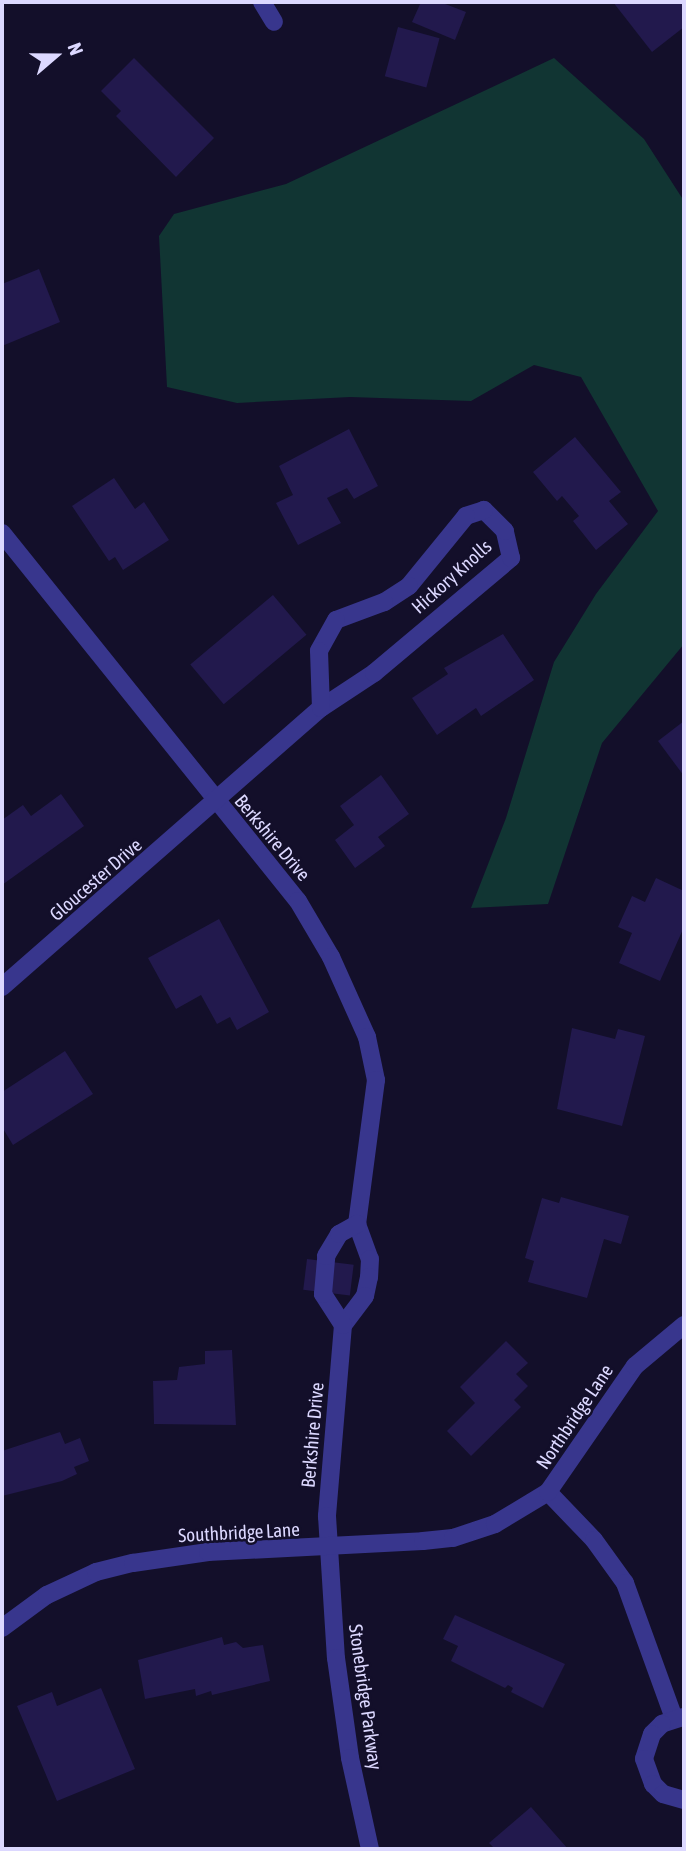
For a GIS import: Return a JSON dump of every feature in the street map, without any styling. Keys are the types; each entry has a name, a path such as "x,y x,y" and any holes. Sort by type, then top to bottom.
{"street":[{"path":"262,2 274,22"},
{"name":"Hickory Knolls","path":"216,803 321,709 374,673 511,558 505,531 484,510 466,516 409,586 384,602 336,620 319,651 321,709"},
{"name":"Berkshire Drive","path":"2,533 216,803 298,901 331,957 367,1037 376,1080 357,1224 370,1259 369,1277 365,1296 343,1325 328,1549"},
{"name":"Gloucester Drive","path":"2,987 216,803"},
{"path":"343,1325 323,1294 326,1256 339,1234 357,1224"},
{"name":"Northbridge Lane","path":"328,1549 453,1538 495,1524 548,1492 635,1366 684,1325"},
{"path":"548,1492 594,1540 625,1583 679,1717 652,1734 644,1759 653,1784 663,1794 684,1800"},
{"name":"Southbridge Lane","path":"2,1628 47,1595 96,1572 133,1563 208,1552 328,1549"},
{"name":"Stonebridge Parkway","path":"328,1549 339,1683 370,1849"}],"green space":[{"path":"554,58 644,139 684,201 684,644 602,743 548,904 471,908 506,818 554,662 596,594 658,511 581,377 534,365 471,401 350,397 237,403 167,387 159,236 174,214 286,184"}],"building":[{"path":"421,2 440,2 466,12 455,40 412,22"},
{"path":"613,2 684,2 684,27 652,52"},
{"path":"398,27 440,38 426,87 385,76"},
{"path":"134,58 214,138 176,177 116,116 121,111 101,91"},
{"path":"39,269 60,322 2,346 2,284"},
{"path":"349,429 378,486 354,499 347,488 327,498 341,523 298,545 276,503 293,495 279,466"},
{"path":"575,437 621,492 609,501 628,524 596,550 573,521 579,516 562,496 557,501 533,472"},
{"path":"114,478 135,509 144,502 169,540 123,570 115,557 109,561 72,506"},
{"path":"273,595 306,635 224,704 190,664"},
{"path":"503,634 534,680 481,716 476,708 437,735 412,698 448,674 444,668"},
{"path":"684,721 684,776 658,741"},
{"path":"381,775 409,814 378,837 385,846 355,868 335,840 354,825 340,806"},
{"path":"61,794 84,826 2,885 2,820 23,805 31,816"},
{"path":"656,878 684,891 684,927 660,981 619,963 632,933 618,927 632,896 645,902"},
{"path":"219,919 269,1012 237,1030 230,1017 217,1024 201,995 176,1009 148,958"},
{"path":"572,1028 615,1039 618,1029 645,1036 622,1126 557,1109"},
{"path":"65,1051 93,1094 13,1145 2,1127 2,1092"},
{"path":"561,1197 629,1216 621,1244 604,1239 587,1298 528,1282 534,1261 525,1258 542,1198 559,1203"},
{"path":"307,1259 354,1265 350,1295 303,1290"},
{"path":"506,1341 528,1363 516,1374 528,1386 514,1400 521,1407 471,1456 447,1431 475,1403 460,1387"},
{"path":"232,1350 236,1425 154,1424 153,1381 177,1380 179,1367 205,1364 205,1351"},
{"path":"60,1432 65,1444 80,1438 89,1461 74,1467 77,1474 62,1481 2,1496 2,1451"},
{"path":"455,1615 565,1664 543,1708 511,1692 513,1688 508,1685 505,1688 451,1661 458,1646 443,1639"},
{"path":"222,1637 224,1645 236,1642 243,1648 263,1645 270,1681 212,1695 211,1691 196,1696 195,1689 145,1699 138,1660"},
{"path":"101,1688 135,1769 57,1801 17,1706 52,1692 57,1706"},
{"path":"531,1807 568,1849 495,1849 489,1843"}]}
